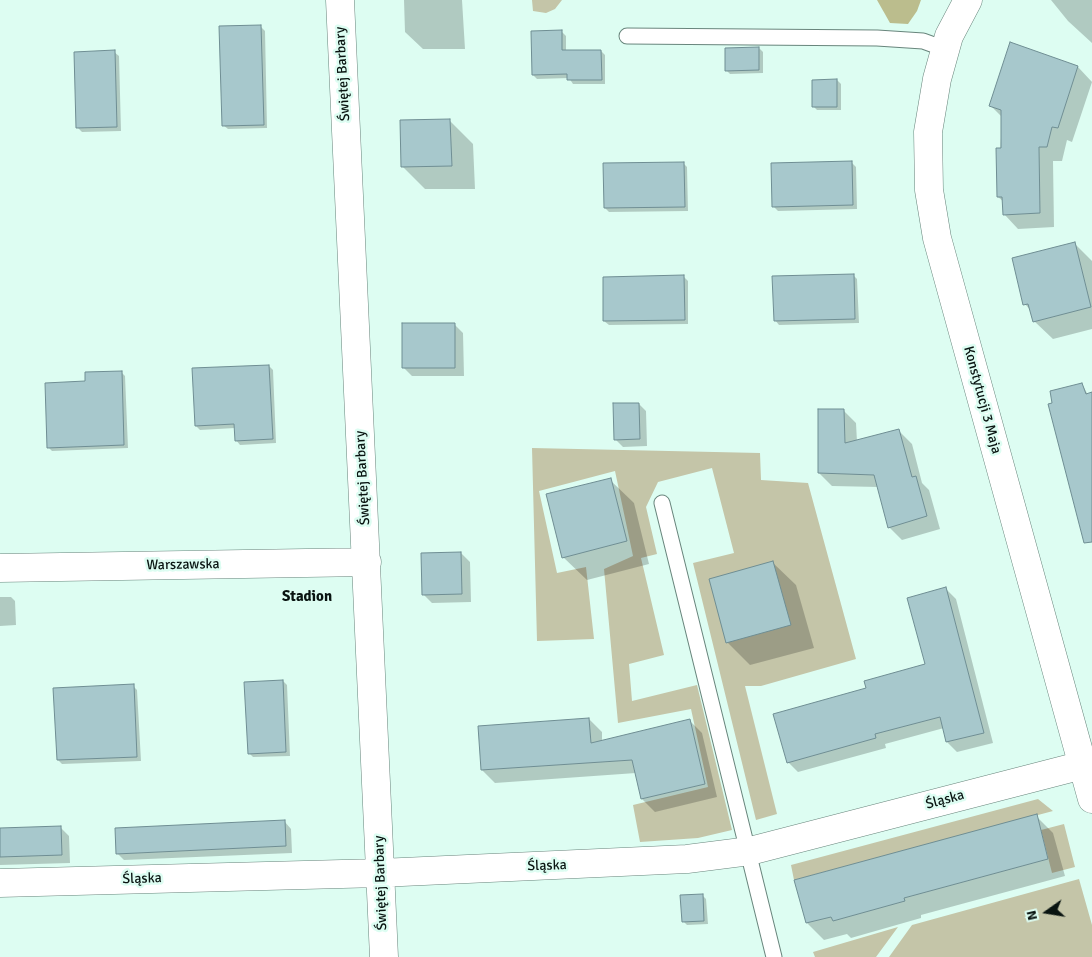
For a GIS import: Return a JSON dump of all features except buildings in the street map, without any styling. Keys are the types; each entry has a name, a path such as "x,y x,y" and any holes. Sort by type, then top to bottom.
{"street":[{"name":"Świętej Barbary","path":"340,0 384,957"},
{"name":"Konstytucji 3 Maja","path":"968,0 945,49 928,132 929,190 937,238 1092,799"},
{"name":"Warszawska","path":"0,568 367,562"},
{"name":"Śląska","path":"0,883 380,873 636,862 750,851 1083,765"}],"lane":[{"path":"627,36 877,38 923,41 945,49"},
{"path":"662,503 750,851 774,957"}],"green space":[{"path":"532,0 562,0 555,9 546,13 533,11"},
{"path":"877,0 921,0 917,11 908,24 890,23"},
{"path":"532,448 760,453 761,480 808,483 856,659 761,686 745,686 777,814 756,820 693,563 734,553 712,468 658,482 646,507 657,554 641,558 664,655 629,664 632,701 697,685 732,830 698,838 640,842 633,805 708,787 691,709 618,723 604,569 633,556 615,471 539,491 557,573 586,567 594,639 537,641"},
{"path":"1038,799 1053,811 794,880 791,865"},
{"path":"1064,824 1075,867 1052,873 1041,830"},
{"path":"1079,879 1092,925 1092,957 889,957 912,925"},
{"path":"898,927 876,957 815,957 813,952"}],"district":[{"name":"Stadion","path":"307,597"}]}
